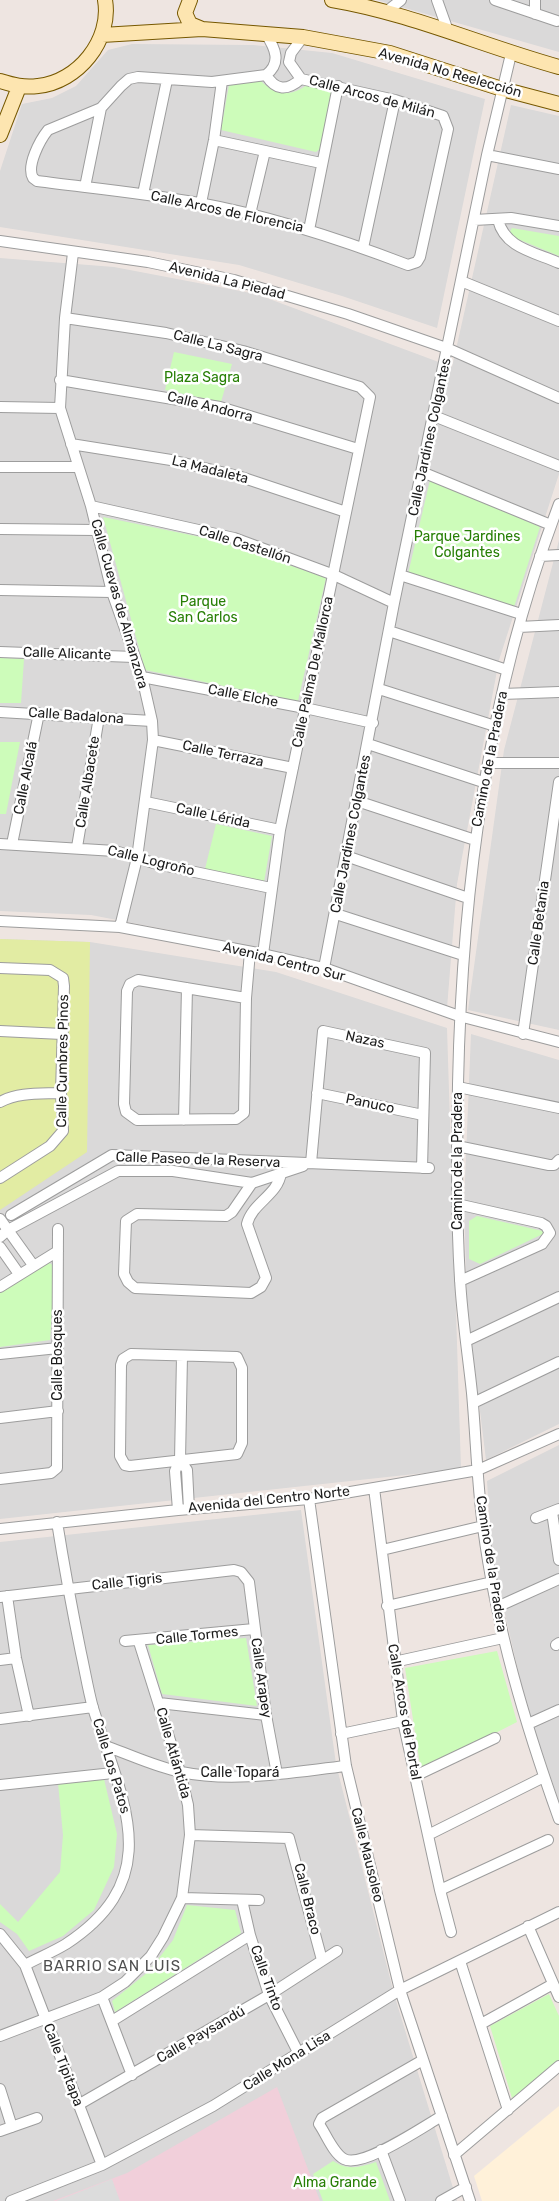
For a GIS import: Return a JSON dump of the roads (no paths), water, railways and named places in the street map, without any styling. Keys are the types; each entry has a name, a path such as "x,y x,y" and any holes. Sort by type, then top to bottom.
{"main road":[{"path":"0,81 19,86 40,86 60,80 78,69 92,54 102,35 105,20 105,0"},
{"path":"190,0 185,13 190,24 202,29"},
{"path":"332,0 386,12 448,31 511,54 559,67"},
{"name":"Avenida No Reelección","path":"102,35 202,29 302,37 390,53 502,89 559,104"},
{"path":"0,135 19,86"}],"street":[{"path":"386,12 402,0"},
{"path":"437,0 448,31"},
{"path":"495,0 557,21"},
{"path":"535,0 535,14"},
{"path":"85,187 101,108 129,79 138,77 222,82 266,75 274,67 277,60 275,48 266,34"},
{"path":"288,62 291,53 302,37"},
{"name":"Calle Jardines Colgantes","path":"324,968 373,723 394,603 487,155 511,54"},
{"path":"266,75 271,83 278,88 287,88 301,79 288,62 277,60"},
{"name":"Calle Arcos de Milán","path":"301,79 395,100 444,116 448,129 420,257 417,262"},
{"path":"143,194 167,80"},
{"path":"201,203 214,140 222,82"},
{"path":"309,230 338,86"},
{"path":"363,248 395,100"},
{"name":"Calle Arcos de Florencia","path":"101,108 48,130 42,137 31,169 33,178 37,181 201,203 309,230 408,265 417,262"},
{"path":"214,140 321,163"},
{"path":"250,214 264,151"},
{"path":"487,155 559,169"},
{"path":"474,220 523,219 559,226"},
{"path":"498,220 502,234 510,242 559,263"},
{"name":"Avenida La Piedad","path":"0,241 73,253 148,262 234,280 348,314 448,349 559,398"},
{"name":"Calle Cuevas de Almanzora","path":"73,253 65,318 60,380 60,408 77,468 91,506 112,592 142,677 152,721 153,740 146,802 137,858 120,927"},
{"path":"462,281 559,321"},
{"name":"Calle La Sagra","path":"65,318 166,333 243,351 360,387 367,392"},
{"name":"Calle Andorra","path":"60,380 152,394 220,407 358,449"},
{"name":"Calle Palma De Mallorca","path":"263,954 280,830 334,575 358,449 370,405 370,397 367,392"},
{"path":"0,407 60,408"},
{"path":"434,416 559,466"},
{"name":"La Madaleta","path":"71,444 171,460 238,476 346,512"},
{"path":"0,467 77,468"},
{"path":"422,472 551,525"},
{"name":"Camino de la Pradera","path":"559,504 521,614 495,726 475,840 463,955 457,1146 460,1281 483,1526 503,1638 544,1777 559,1819"},
{"name":"Calle Castellón","path":"91,506 234,538 334,575 394,603"},
{"path":"0,529 96,530"},
{"path":"540,556 559,555"},
{"path":"400,575 521,614"},
{"path":"0,590 112,592"},
{"path":"518,627 559,625"},
{"path":"389,631 507,670"},
{"name":"Calle Alicante","path":"0,652 134,657"},
{"name":"Calle Elche","path":"142,677 373,723"},
{"path":"379,689 495,726"},
{"path":"502,694 559,692"},
{"name":"Calle Badalona","path":"0,712 39,712 152,721"},
{"name":"Calle Alcalá","path":"12,844 39,712"},
{"name":"Calle Albacete","path":"77,847 99,717"},
{"name":"Calle Terraza","path":"153,740 293,768"},
{"path":"368,744 486,783"},
{"path":"489,763 559,762"},
{"name":"Calle Betania","path":"523,1034 559,782"},
{"path":"357,801 475,840"},
{"name":"Calle Lérida","path":"146,802 280,830"},
{"name":"Calle Logroño","path":"0,844 77,847 115,851 137,858 271,888"},
{"path":"346,856 468,898"},
{"path":"336,914 463,955"},
{"name":"Avenida Centro Sur","path":"0,921 120,927 263,954 324,968 460,1016 559,1042"},
{"path":"246,998 138,980 130,984 127,991 124,1104 126,1112 137,1120 236,1119 244,1113 246,998 250,952"},
{"name":"Calle Cumbres Pinos","path":"0,968 50,970 63,978 61,1093 63,1131 58,1139 0,1178"},
{"path":"184,1120 187,988"},
{"path":"0,1031 62,1034"},
{"name":"Nazas","path":"311,1163 323,1031 425,1053 423,1115 425,1168"},
{"path":"458,1087 559,1108"},
{"path":"0,1102 11,1096 24,1094 61,1093"},
{"name":"Panuco","path":"317,1093 423,1115"},
{"path":"457,1146 549,1165 559,1160"},
{"name":"Calle Paseo de la Reserva","path":"11,1215 112,1155 425,1168"},
{"name":"Calle Paseo de la Reserva","path":"4,1234 118,1171 173,1170 252,1182 311,1163"},
{"path":"252,1182 232,1212 226,1216 137,1214 130,1216 126,1221 124,1274 128,1282 135,1288 251,1293 261,1287 266,1278 247,1224 249,1216 280,1183 281,1173"},
{"path":"457,1204 541,1223 549,1229 550,1234 542,1244 460,1281"},
{"path":"0,1221 4,1234 33,1265"},
{"name":"Calle Bosques","path":"0,1479 55,1471 58,1464 58,1229"},
{"path":"0,1247 19,1274"},
{"path":"0,1287 58,1250"},
{"path":"466,1341 559,1297"},
{"path":"0,1354 58,1348"},
{"path":"131,1354 182,1356 231,1356 241,1362 242,1443 240,1450 232,1456 130,1466 121,1462 121,1365 123,1359 131,1354"},
{"path":"178,1510 175,1471 180,1460 182,1356"},
{"path":"473,1404 559,1362"},
{"path":"0,1418 58,1411"},
{"name":"Avenida del Centro Norte","path":"0,1529 178,1510 309,1499 374,1488 478,1470 559,1434"},
{"path":"180,1460 187,1470 189,1509"},
{"name":"Calle Arcos del Portal","path":"374,1488 387,1606 403,1721 451,1932"},
{"name":"Calle Mausoleo","path":"309,1499 346,1766 400,1990 470,2201"},
{"path":"536,1518 556,1511 559,1560"},
{"name":"Calle Los Patos","path":"25,1965 65,1944 93,1923 110,1904 124,1877 130,1849 128,1821 113,1773 108,1747 93,1708 68,1588 57,1522"},
{"path":"382,1550 483,1526"},
{"name":"Calle Tigris","path":"4,1597 234,1570 241,1572 249,1582"},
{"path":"497,1607 559,1579"},
{"name":"Calle Arapey","path":"249,1582 266,1715 277,1774"},
{"path":"387,1606 492,1582"},
{"path":"4,1597 29,1716"},
{"name":"Calle Tormes","path":"125,1641 139,1642 254,1629"},
{"path":"394,1662 503,1638"},
{"name":"Calle Atlántida","path":"0,2036 102,1997 125,1982 151,1956 163,1937 182,1898 190,1835 188,1805 159,1702 139,1642"},
{"path":"0,1660 16,1658"},
{"path":"159,1702 266,1715"},
{"path":"0,1719 93,1708"},
{"path":"528,1724 559,1710"},
{"path":"341,1734 403,1721"},
{"path":"415,1776 495,1738"},
{"name":"Calle Topará","path":"108,1747 180,1772 245,1776 346,1766"},
{"path":"0,1785 113,1773"},
{"path":"428,1835 544,1777"},
{"name":"Calle Braco","path":"190,1835 289,1838 322,1960"},
{"path":"440,1890 548,1840"},
{"path":"182,1898 259,1900"},
{"name":"Calle Tinto","path":"242,1900 250,1935 269,1995 299,2054"},
{"name":"Calle Mona Lisa","path":"10,2201 102,2165 214,2106 400,1990 559,1912"},
{"path":"528,1926 559,1997"},
{"name":"Calle Tipitapa","path":"0,1934 25,1965 102,2165"},
{"path":"112,2020 250,1935"},
{"name":"Calle Paysandú","path":"78,2105 269,1995 337,1951"},
{"path":"460,1961 508,2110"},
{"path":"481,2024 553,1984"},
{"path":"102,1997 132,2075"},
{"path":"422,2060 319,2121 336,2152 346,2160 355,2161 381,2150 442,2116"},
{"path":"454,2155 559,2066"},
{"path":"0,2090 12,2126"},
{"path":"0,2131 37,2118"},
{"path":"381,2150 400,2201"},
{"path":"441,2201 466,2187"}],"district":[{"name":"BARRIO SAN LUIS","path":"112,1967"}],"park label":[{"name":"Plaza Sagra","path":"202,378"},
{"name":"Parque Jardines Colgantes","path":"467,546"},
{"name":"Parque San Carlos","path":"203,610"},
{"name":"Alma Grande","path":"335,2183"}]}
